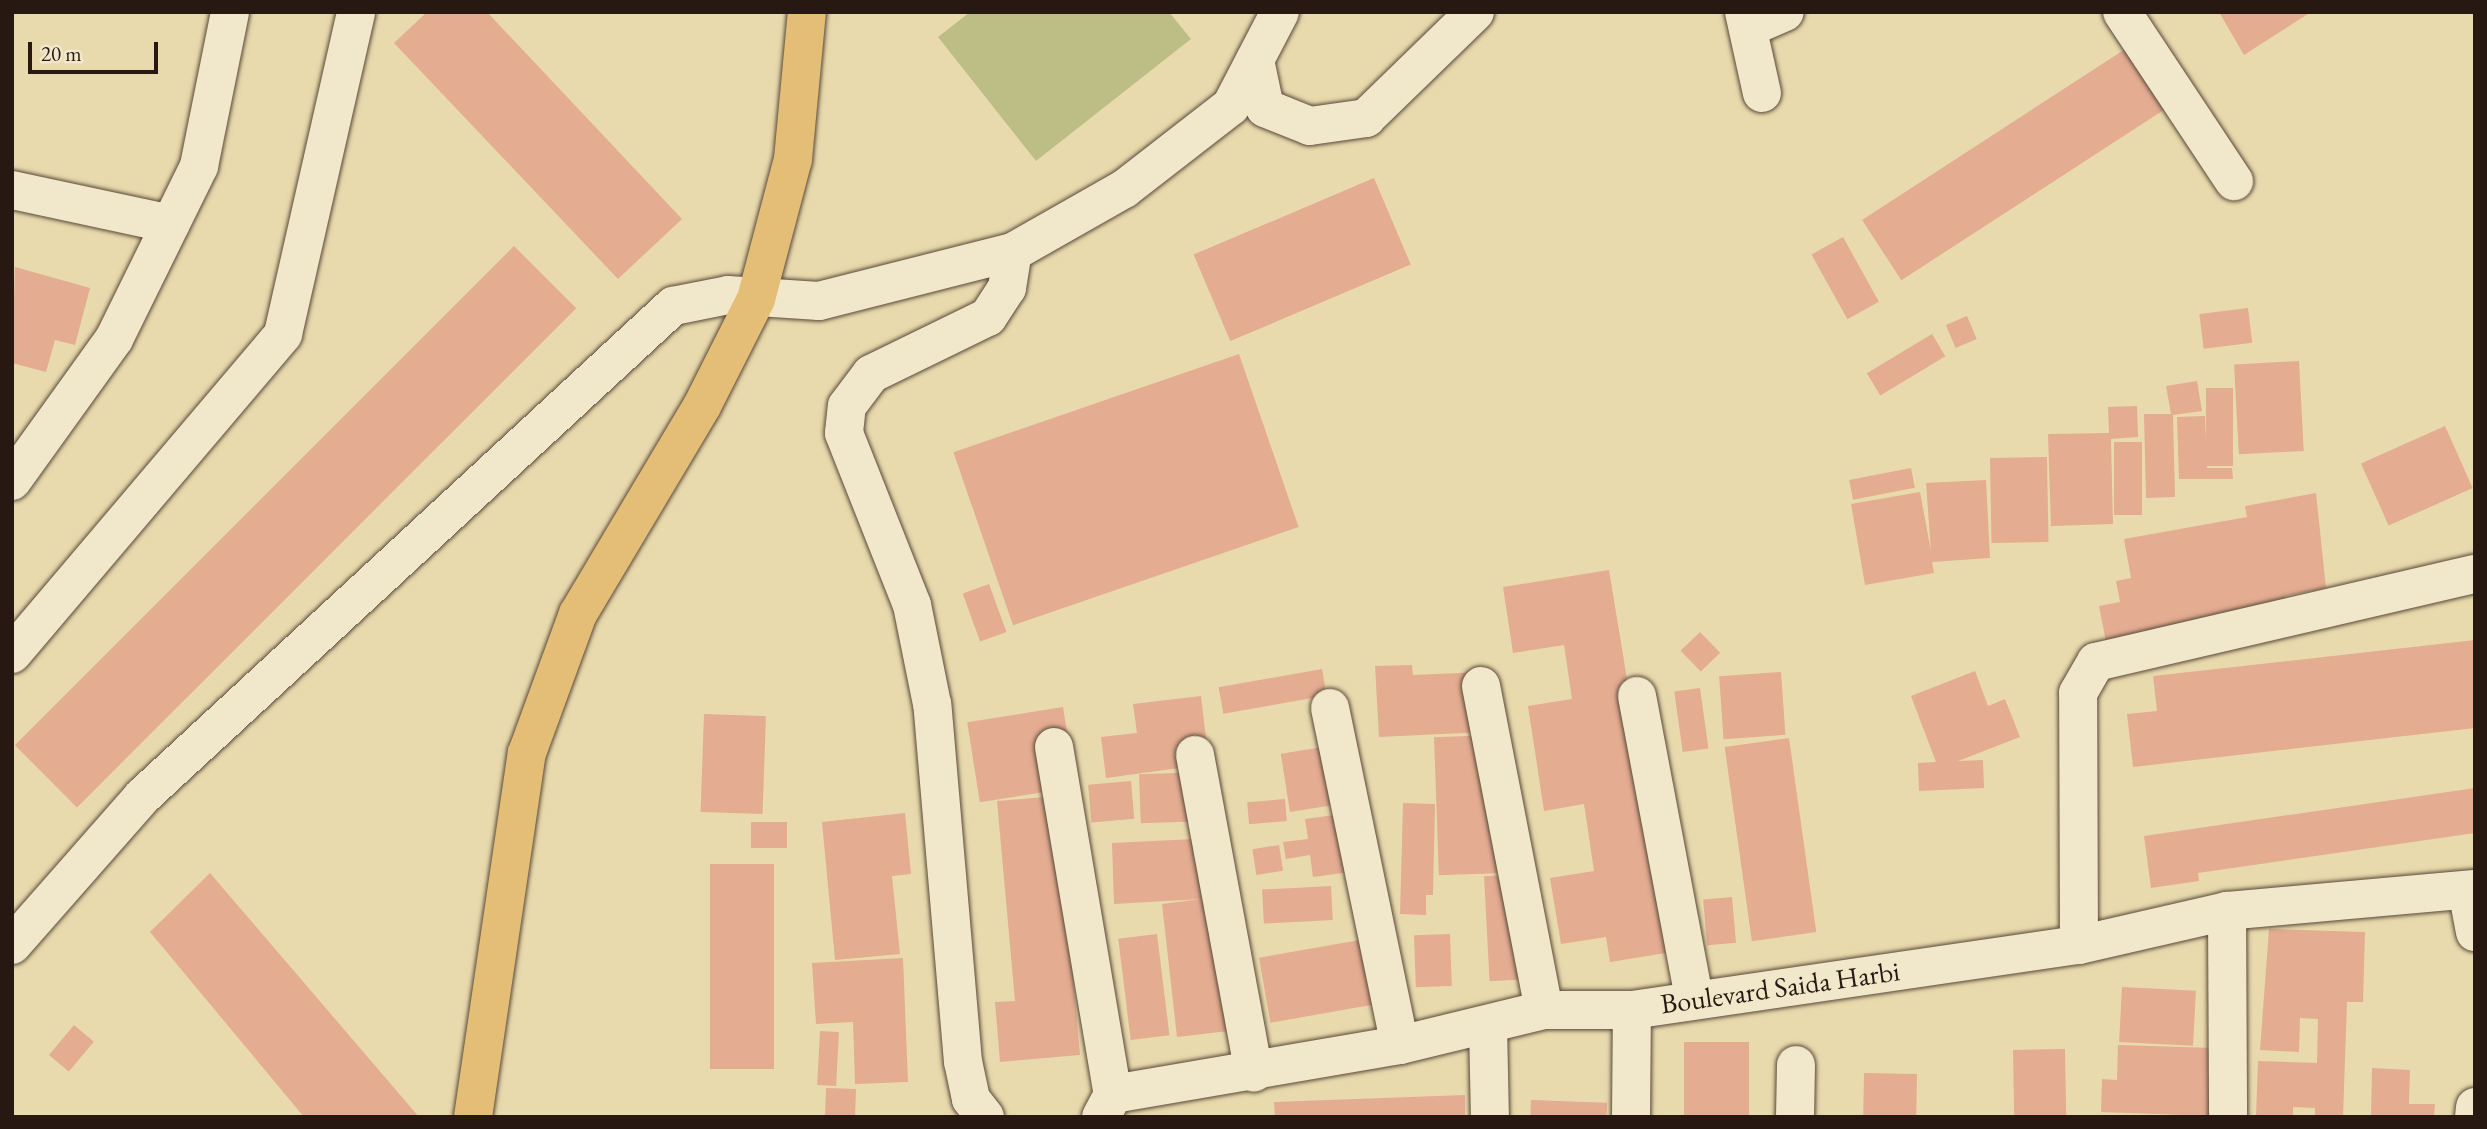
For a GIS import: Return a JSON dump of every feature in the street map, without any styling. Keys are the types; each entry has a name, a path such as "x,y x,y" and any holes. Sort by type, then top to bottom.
{"main road":[{"path":"473,1117 527,752 578,614 702,406 756,299 793,159 807,12"}],"street":[{"path":"19,461 114,340 199,166 230,12"},
{"path":"12,654 283,334 355,12"},
{"path":"12,945 143,796 673,306 728,295 756,299 819,301 1013,252 1124,189 1231,106 1280,12"},
{"path":"1255,60 1265,108 1310,126 1366,118 1475,12"},
{"path":"1762,93 1746,20 1785,12"},
{"path":"2122,12 2234,181"},
{"path":"12,190 170,223"},
{"path":"985,1117 971,1099 963,1062 932,704 914,617 844,433 853,394 871,374 988,317 1007,288 1013,252"},
{"path":"2079,945 2078,693 2096,662 2475,574"},
{"path":"1481,686 1544,1010"},
{"path":"1637,696 1694,997"},
{"path":"1330,708 1400,1045"},
{"path":"1054,747 1107,1105"},
{"path":"1195,755 1254,1073"},
{"path":"2471,889 2475,932"},
{"name":"Boulevard Saida Harbi","path":"1107,1105 1400,1045 1544,1010 1632,1010 1694,997 2079,945 2227,911 2471,889"},
{"path":"2227,911 2228,1117"},
{"path":"1631,1117 1632,1010"},
{"path":"1488,1025 1490,1117"},
{"path":"1795,1117 1796,1065"},
{"path":"2474,1117 2475,1107"}],"green space":[{"path":"970,12 1169,12 1191,39 1036,161 938,37"}],"building":[{"path":"427,12 487,12 682,219 618,279 394,43"},
{"path":"2219,12 2311,12 2244,55"},
{"path":"2133,44 2172,104 1901,280 1862,220"},
{"path":"1374,178 1411,265 1230,341 1194,255"},
{"path":"1843,237 1879,302 1847,319 1812,254"},
{"path":"514,246 576,308 77,807 15,745"},
{"path":"15,267 90,288 75,345 55,340 46,372 12,363"},
{"path":"2248,308 2252,343 2204,349 2199,314"},
{"path":"1967,316 1977,339 1956,348 1946,325"},
{"path":"1932,334 1945,356 1880,395 1867,373"},
{"path":"1239,354 1299,527 1013,625 953,452"},
{"path":"2299,361 2304,451 2239,454 2234,364"},
{"path":"2197,381 2202,411 2173,415 2175,497 2146,498 2144,414 2171,414 2166,386"},
{"path":"2206,388 2233,388 2233,466 2206,466"},
{"path":"2137,406 2138,437 2111,439 2113,524 2051,526 2048,434 2109,433 2108,407"},
{"path":"2205,416 2207,468 2232,468 2233,479 2179,479 2177,417"},
{"path":"2445,426 2473,488 2389,526 2361,463"},
{"path":"2114,442 2142,442 2142,515 2114,515"},
{"path":"2047,457 2048,542 1991,543 1990,458"},
{"path":"1911,468 1915,488 1853,500 1849,480"},
{"path":"1986,480 1990,558 1932,562 1934,573 1865,585 1851,504 1920,492 1931,551 1926,483"},
{"path":"2316,493 2326,588 2285,596 2288,609 2106,642 2099,606 2120,602 2116,581 2131,578 2124,539 2247,517 2245,506"},
{"path":"1609,570 1672,952 1610,962 1606,937 1561,944 1550,878 1594,871 1584,804 1544,811 1528,706 1572,699 1564,645 1513,653 1503,587"},
{"path":"989,584 1006,632 980,642 963,594"},
{"path":"1700,632 1720,653 1701,672 1681,651"},
{"path":"2475,640 2475,728 2133,767 2127,714 2157,711 2153,676"},
{"path":"1412,665 1413,675 1483,672 1485,732 1379,737 1375,666"},
{"path":"1322,669 1327,696 1223,714 1219,687"},
{"path":"1975,671 1988,706 2005,699 2020,737 1958,761 1983,760 1984,788 1919,791 1918,763 1936,762 1911,696"},
{"path":"1781,672 1785,735 1724,739 1719,676"},
{"path":"1700,688 1708,748 1683,752 1674,692"},
{"path":"1201,696 1209,764 1106,778 1101,737 1137,733 1133,704"},
{"path":"1063,707 1076,787 980,802 967,722"},
{"path":"704,714 766,716 763,814 701,812"},
{"path":"1498,735 1503,873 1439,875 1434,737"},
{"path":"1789,738 1816,932 1752,941 1725,747"},
{"path":"1342,744 1351,802 1290,812 1281,754"},
{"path":"1206,772 1208,821 1141,823 1139,774"},
{"path":"1131,781 1134,819 1091,823 1088,785"},
{"path":"2475,788 2475,833 2198,873 2199,881 2151,888 2144,836"},
{"path":"1057,796 1080,1055 1000,1062 995,1002 1015,1001 997,801"},
{"path":"1285,799 1287,821 1249,824 1247,802"},
{"path":"1403,803 1435,804 1433,895 1426,895 1426,915 1400,914"},
{"path":"1356,812 1365,870 1313,877 1310,855 1286,859 1283,842 1308,839 1305,819"},
{"path":"905,813 911,874 892,876 900,954 835,960 822,822"},
{"path":"751,822 787,822 787,848 751,848"},
{"path":"1215,838 1237,1030 1177,1037 1162,904 1201,899 1114,904 1112,843"},
{"path":"1279,845 1283,871 1256,875 1252,849"},
{"path":"710,864 774,864 774,1069 710,1069"},
{"path":"210,873 419,1117 304,1117 150,932"},
{"path":"1528,874 1533,979 1490,981 1484,876"},
{"path":"1331,886 1333,920 1264,924 1262,890"},
{"path":"1732,897 1736,943 1707,945 1703,900"},
{"path":"2269,929 2365,932 2363,1002 2347,1002 2343,1117 2315,1117 2315,1108 2293,1107 2293,1117 2256,1117 2258,1061 2317,1063 2318,1019 2300,1018 2299,1052 2260,1050"},
{"path":"1157,934 1169,1035 1131,1040 1118,939"},
{"path":"1450,934 1452,986 1416,987 1414,935"},
{"path":"1388,935 1399,1000 1270,1023 1259,958"},
{"path":"903,958 908,1082 855,1084 853,1022 816,1024 812,963"},
{"path":"2122,987 2196,991 2193,1046 2119,1042"},
{"path":"74,1025 94,1042 69,1072 49,1055"},
{"path":"820,1031 839,1032 836,1086 817,1085"},
{"path":"1684,1042 1749,1042 1749,1117 1684,1117"},
{"path":"2118,1045 2214,1048 2212,1116 2101,1112 2102,1079 2117,1080"},
{"path":"2065,1049 2066,1117 2014,1117 2013,1050"},
{"path":"2372,1068 2410,1070 2409,1104 2435,1104 2434,1117 2371,1117"},
{"path":"1864,1073 1917,1074 1916,1117 1863,1117"},
{"path":"826,1088 856,1089 855,1117 825,1117"},
{"path":"1465,1095 1465,1117 1275,1117 1274,1102"},
{"path":"1531,1100 1607,1103 1606,1117 1530,1117"}]}
